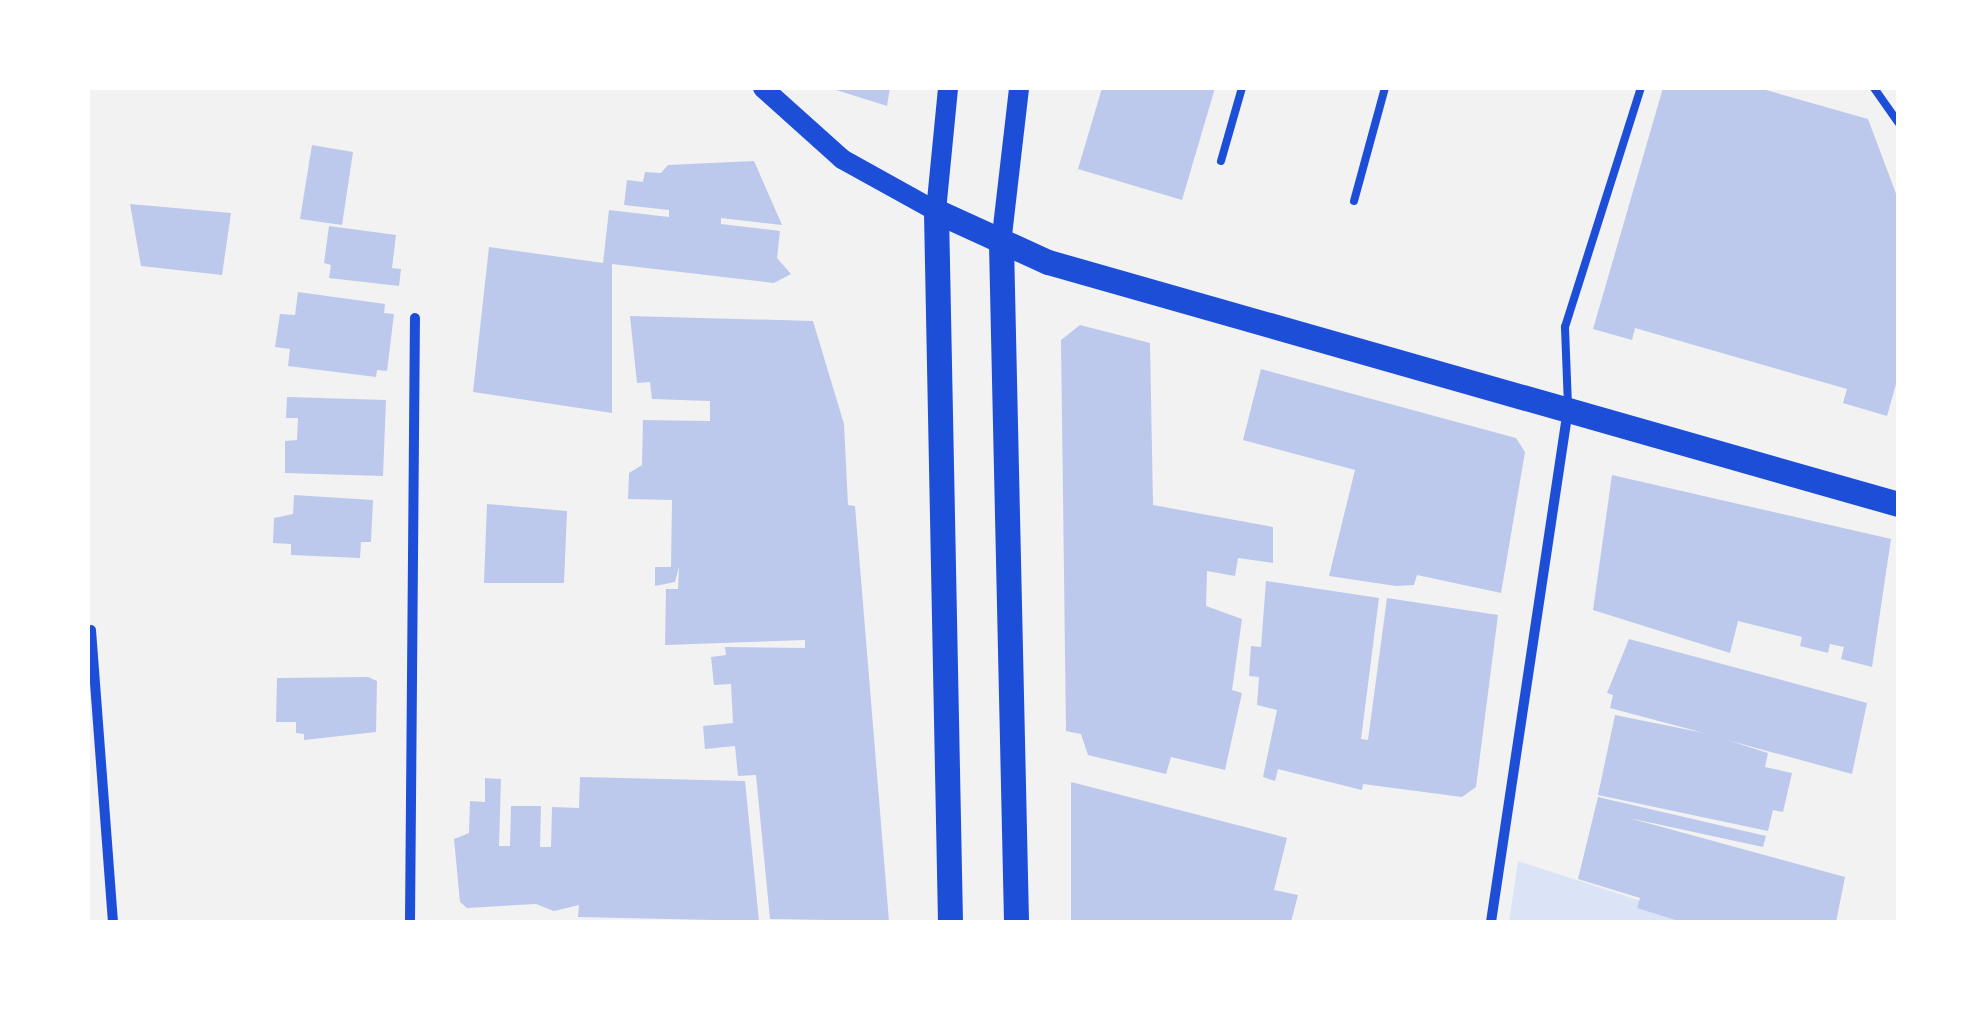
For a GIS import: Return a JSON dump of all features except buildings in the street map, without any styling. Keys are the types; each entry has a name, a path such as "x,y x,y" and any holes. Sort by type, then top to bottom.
{"main road":[{"path":"764,88 842,159 1001,244 1333,344 1568,406 1898,504"},
{"path":"948,88 936,212 950,922"},
{"path":"1016,922 1001,244 1020,88"}],"street":[{"path":"410,922 415,318"},
{"path":"1492,922 1568,406"},
{"path":"91,630 113,922"}],"lane":[{"path":"1221,161 1242,88"},
{"path":"1354,201 1385,88"},
{"path":"1568,406 1565,326 1640,88"},
{"path":"1874,88 1898,122"}],"shaded area":[{"path":"1518,861 1706,922 1509,922"}]}
